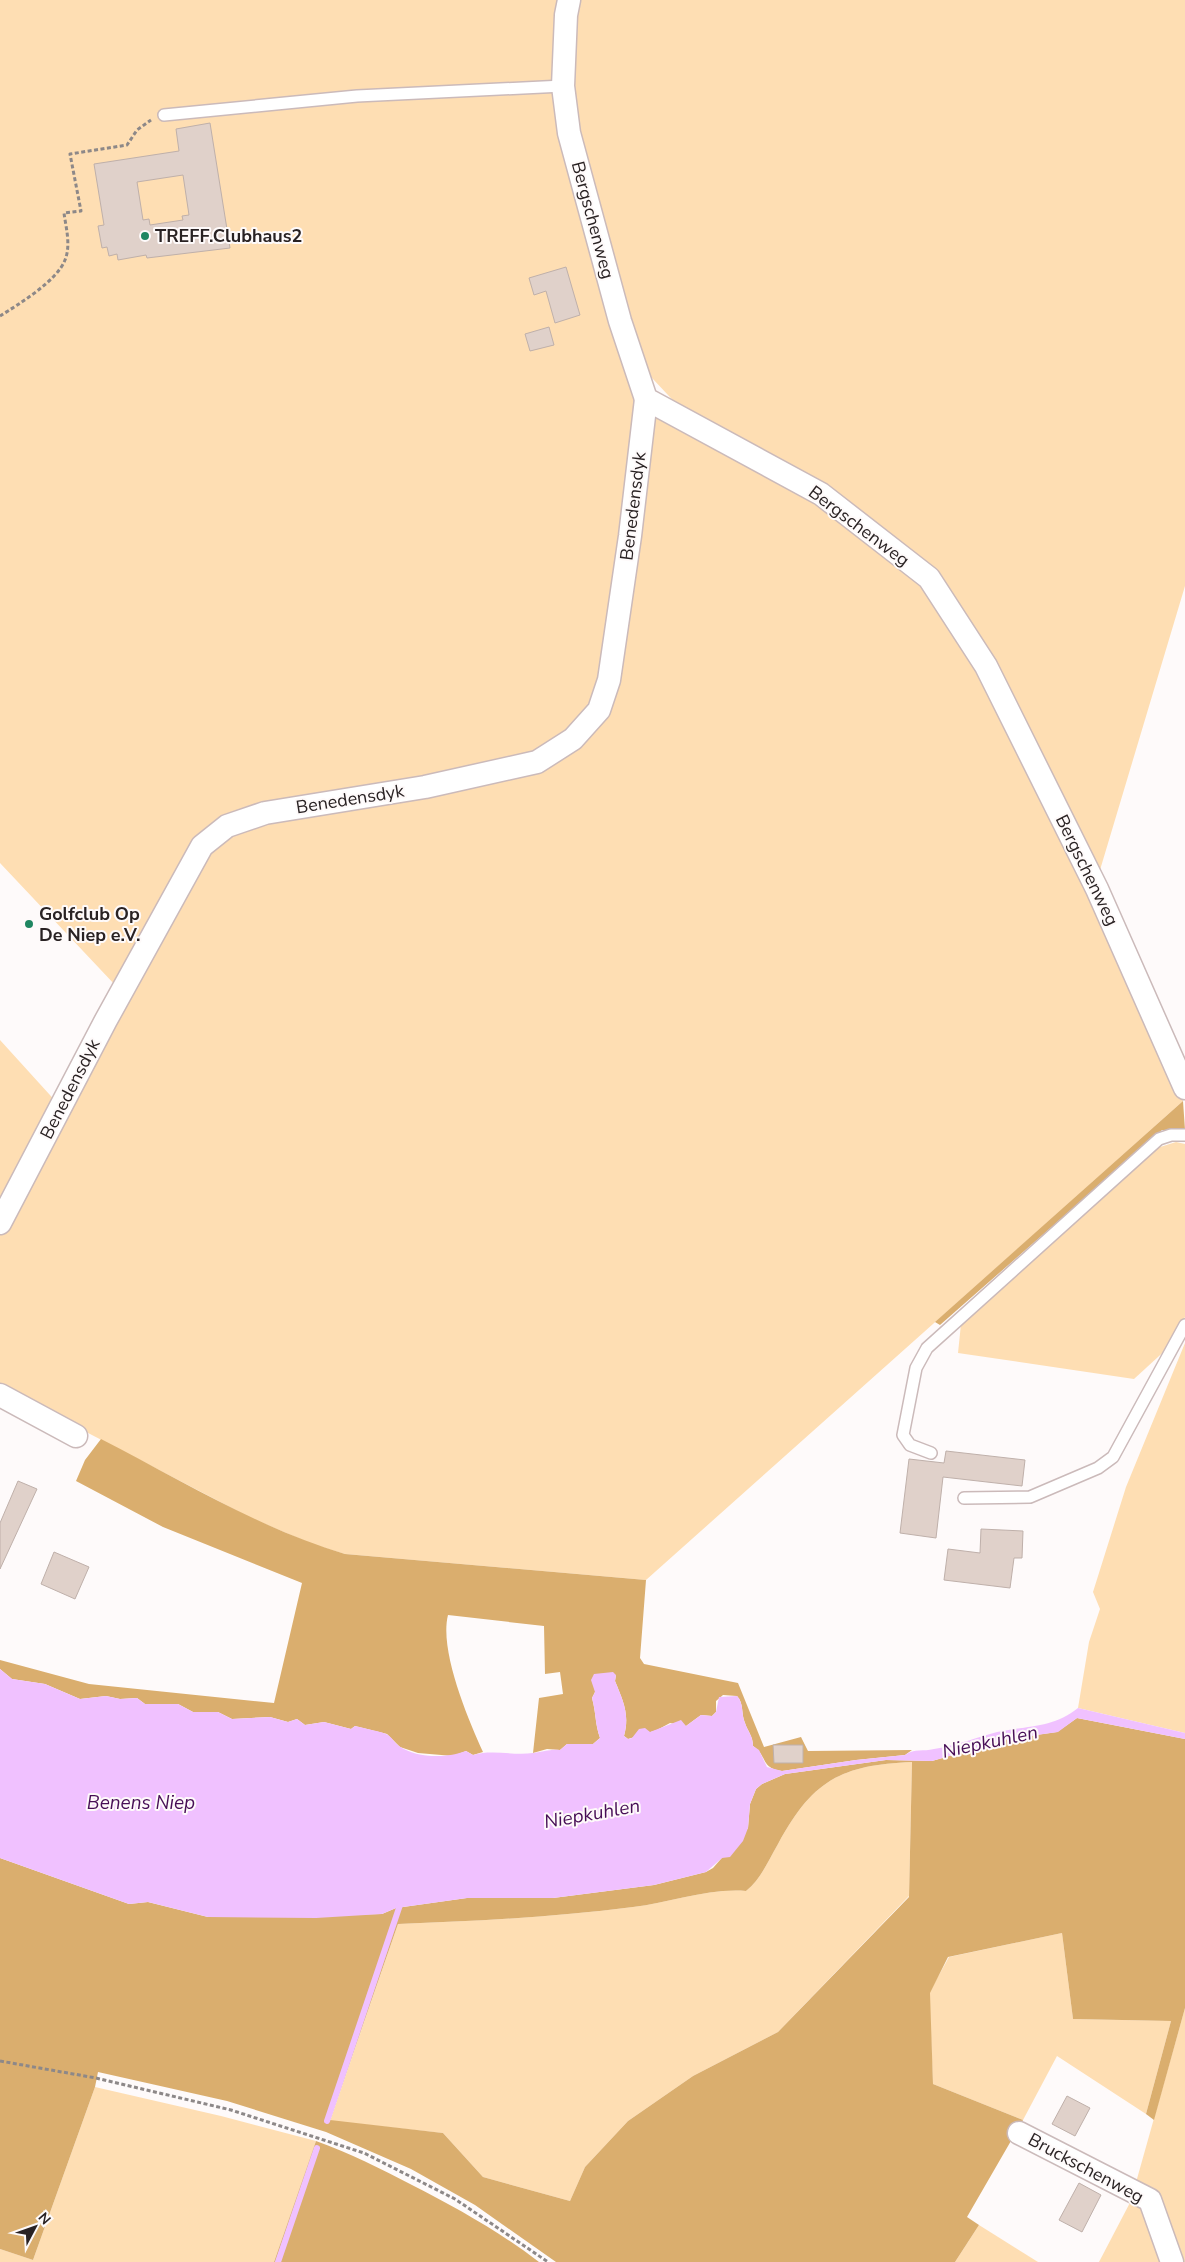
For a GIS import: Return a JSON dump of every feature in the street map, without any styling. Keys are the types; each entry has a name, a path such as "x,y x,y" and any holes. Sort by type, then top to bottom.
{"street":[{"name":"Bergschenweg","path":"568,0 563,86 569,133 620,321 646,400 821,494 929,578 986,666 1097,889 1185,1088"},
{"name":"Benedensdyk","path":"0,1223 106,1020 202,846 227,826 265,813 425,787 537,762 573,739 599,710 609,680 630,536 646,400"},
{"path":"2,1399 76,1436"},
{"name":"Bruckschenweg","path":"1019,2133 1150,2200 1172,2262"}],"lane":[{"path":"164,116 357,96 563,86"},
{"path":"931,1453 910,1446 903,1435 916,1368 927,1348 1159,1139 1171,1135 1185,1135"},
{"path":"964,1498 1030,1497 1098,1468 1113,1457 1185,1325"}],"path":[{"path":"0,316 50,279 65,261 68,243 64,213 81,211 70,154 127,145 136,130 149,121 164,116"},
{"path":"0,2061 96,2078 231,2110 364,2152 455,2199 548,2262"}],"shaded area":[{"path":"0,0 560,0 555,69 639,398 633,406 657,416 818,504 921,583 978,670 1093,895 1183,1101 646,1580 345,1554 312,1544 251,1518 0,1387 0,1040 59,1105 116,986 0,863"},
{"path":"577,0 1185,0 1185,586 1100,870 935,573 683,411 652,378 636,350 577,135 571,86"},
{"path":"1183,1101 1185,1130 1162,1130 940,1325 935,1322"},
{"path":"1176,1142 1185,1144 1185,1317 1170,1346 1134,1379 958,1353 961,1324 1157,1148"},
{"path":"1185,1343 1185,1733 1078,1708 1089,1642 1100,1609 1093,1592 1126,1487"},
{"path":"101,1439 190,1487 251,1517 281,1531 345,1554 646,1580 640,1658 644,1664 738,1683 764,1747 801,1737 808,1751 912,1750 905,1755 782,1771 775,1769 767,1764 753,1746 744,1720 742,1705 737,1696 723,1695 716,1701 716,1712 712,1716 701,1715 686,1726 670,1723 657,1730 628,1739 624,1736 626,1714 615,1681 616,1675 595,1692 592,1698 600,1738 593,1744 567,1744 560,1750 547,1749 533,1753 539,1698 563,1694 560,1672 545,1674 544,1626 448,1615 446,1630 451,1665 456,1684 483,1752 473,1755 466,1751 453,1756 418,1753 400,1747 387,1734 355,1726 351,1729 324,1722 305,1725 297,1719 288,1722 270,1717 232,1719 218,1712 193,1712 178,1704 145,1704 137,1698 120,1699 106,1696 80,1699 45,1684 12,1679 0,1669 0,1660 89,1684 274,1703 302,1583 163,1527 76,1481 85,1460"},
{"path":"1077,1718 1185,1739 1185,2008 1154,2120 1146,2114 1171,2021 1073,2019 1062,1933 948,1957 930,1993 933,2084 1023,2120 967,2217 979,2225 955,2262 556,2262 475,2205 411,2169 326,2132 227,2101 98,2072 95,2087 33,2260 0,2249 0,1858 129,1904 148,1902 208,1917 382,1914 396,1908 467,1898 553,1898 654,1885 706,1872 713,1868 748,1828 750,1804 756,1789 762,1784 785,1774 886,1760 932,1761 1008,1739 1057,1732","holes":["912,1762 909,1897 778,2032 693,2076 628,2121 585,2167 570,2201 483,2177 443,2133 330,2120 398,1924 487,1920 574,1913 647,1905 718,1892 746,1891 760,1875 803,1805 816,1791 831,1780 865,1767"]},
{"path":"912,1762 909,1896 778,2032 693,2076 628,2121 585,2167 570,2201 483,2177 443,2133 330,2121 398,1924 487,1920 574,1913 647,1905 718,1892 746,1891 760,1875 803,1805 816,1791 831,1780 865,1767"},
{"path":"1062,1933 1073,2019 1171,2021 1146,2114 1057,2056 1023,2120 933,2084 929,1993 949,1957"},
{"path":"1185,2008 1185,2262 1179,2262 1135,2186"},
{"path":"95,2087 221,2116 316,2141 274,2262 0,2262 0,2249 33,2260"},
{"path":"316,2141 365,2162 445,2203 494,2231 539,2262 274,2262"},
{"path":"1134,2195 1145,2201 1165,2262 1099,2262"},
{"path":"979,2225 1038,2262 955,2262"}],"water":[{"name":"Benens Niep","path":"0,1669 12,1679 45,1684 80,1699 106,1696 120,1699 137,1698 145,1704 178,1704 193,1712 218,1712 232,1719 270,1717 288,1722 297,1719 305,1725 324,1722 351,1729 355,1726 386,1734 406,1750 432,1756 450,1755 466,1751 473,1755 480,1753 526,1754 560,1750 567,1744 593,1744 600,1738 592,1698 595,1692 591,1680 594,1674 613,1672 616,1675 615,1681 625,1708 626,1728 624,1736 628,1739 632,1738 639,1729 645,1728 650,1732 681,1720 686,1726 701,1715 712,1716 716,1712 719,1697 737,1696 741,1702 744,1720 753,1746 759,1750 767,1767 782,1771 905,1755 916,1751 941,1748 1002,1731 1047,1724 1068,1715 1078,1708 1185,1733 1185,1739 1077,1718 1058,1732 1008,1739 932,1761 886,1760 785,1774 762,1784 756,1789 750,1804 748,1828 743,1841 730,1857 722,1858 706,1872 654,1885 553,1898 467,1898 396,1908 382,1914 316,1918 208,1917 148,1902 129,1904 0,1858"}],"building":[{"path":"210,123 230,248 147,258 146,255 118,260 117,254 109,256 107,247 102,248 98,226 104,225 94,164 179,151 176,129","holes":["183,175 189,215 182,216 183,220 150,225 149,219 143,220 137,182"]},
{"path":"566,267 580,315 555,323 546,291 534,295 529,278"},
{"path":"549,327 554,345 530,351 525,334"},
{"path":"946,1451 1025,1460 1022,1486 943,1477 936,1538 900,1533 909,1459 944,1463"},
{"path":"18,1481 37,1489 0,1569 0,1523"},
{"path":"981,1529 1023,1531 1022,1558 1014,1558 1010,1588 944,1580 948,1549 980,1553"},
{"path":"54,1552 89,1567 75,1599 41,1584"},
{"path":"773,1745 803,1745 803,1763 774,1763"},
{"path":"1067,2096 1090,2108 1075,2136 1052,2124"},
{"path":"1079,2183 1101,2195 1082,2232 1059,2220"}],"waterway":[{"path":"327,2121 401,1902"},
{"path":"278,2262 317,2148"}],"place":[{"name":"TREFF.Clubhaus2","path":"145,236"},
{"name":"Golfclub Op De Niep e.V.","path":"29,924"}],"water label":[{"name":"Niepkuhlen","path":"990,1742"},
{"name":"Niepkuhlen","path":"592,1814"}]}
